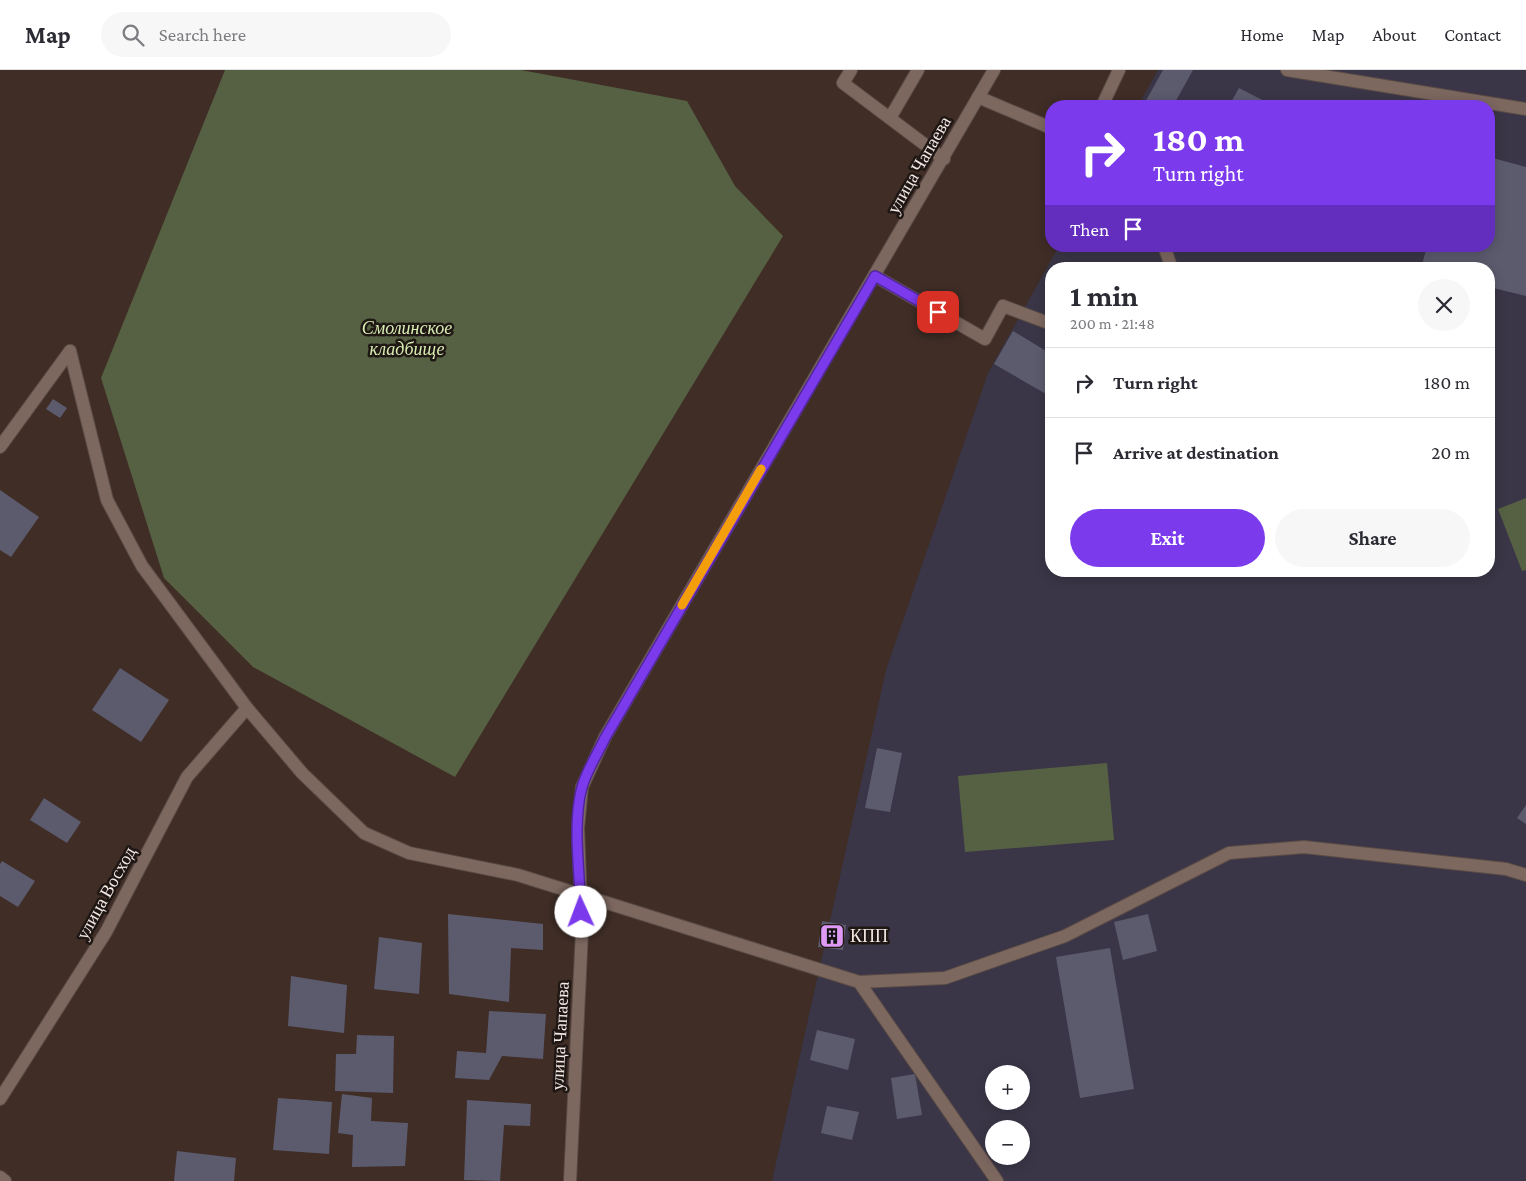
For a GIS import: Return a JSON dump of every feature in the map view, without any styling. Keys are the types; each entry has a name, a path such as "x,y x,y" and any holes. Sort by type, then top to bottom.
{"street":[{"path":"851,70 843,83 944,159"},
{"path":"890,118 918,70"},
{"name":"улица Чапаева","path":"570,1181 582,931 578,828 582,787 605,738 944,159 994,70"},
{"path":"1105,100 1119,70"},
{"path":"1287,70 1466,100"},
{"path":"978,97 1045,125"},
{"path":"1495,105 1526,110"},
{"path":"875,276 986,339 1003,306 1045,322"},
{"path":"0,447 70,351 107,500 142,566 247,708 302,773 364,833 409,853 518,875 581,893 859,982 945,978 1047,943 1065,936 1229,853 1304,847 1506,869 1526,875"},
{"name":"улица Восход","path":"0,1099 106,932 187,777 247,708"},
{"path":"859,982 997,1181"},
{"path":"0,1178 6,1181"}],"shaded area":[{"path":"1158,70 1526,70 1526,1181 772,1181 886,670 988,373 1045,271 1045,577 1495,577 1495,262 1050,262 1056,252 1495,252 1495,100 1141,100"}],"green space":[{"name":"Смолинское кладбище","path":"225,70 521,70 687,101 735,186 783,236 455,777 253,667 164,578 101,378"},
{"path":"1526,498 1526,570 1522,571 1498,509"},
{"path":"1107,763 1114,840 965,852 958,776"}],"building":[{"path":"1163,70 1193,70 1176,100 1146,100"},
{"path":"1239,88 1262,100 1232,100"},
{"path":"1495,159 1526,167 1526,296 1495,288 1495,262 1423,262 1425,252 1495,252"},
{"path":"1013,331 1045,350 1045,393 994,364"},
{"path":"53,399 67,408 60,418 46,409"},
{"path":"0,490 39,517 11,557 0,550"},
{"path":"120,668 169,700 141,742 92,710"},
{"path":"877,748 902,753 890,812 865,808"},
{"path":"44,798 81,822 67,843 30,820"},
{"path":"1526,805 1526,824 1517,818"},
{"path":"2,861 35,881 18,907 0,896 0,864"},
{"path":"448,914 543,924 543,950 511,948 509,1002 449,994"},
{"path":"1148,914 1157,951 1123,960 1114,922"},
{"name":"КПП","path":"822,921 846,925 843,950 818,947"},
{"path":"379,937 422,943 419,994 374,989"},
{"path":"1110,948 1134,1089 1080,1098 1056,957"},
{"path":"291,976 347,985 344,1033 288,1026"},
{"path":"489,1011 546,1014 543,1059 502,1056 489,1080 455,1078 457,1051 486,1053"},
{"path":"817,1030 855,1039 848,1070 810,1060"},
{"path":"357,1035 394,1036 393,1093 335,1091 336,1054 356,1054"},
{"path":"915,1074 922,1115 897,1119 891,1078"},
{"path":"342,1094 372,1098 371,1121 408,1123 405,1166 352,1167 353,1135 338,1133"},
{"path":"278,1098 332,1102 329,1154 273,1150"},
{"path":"467,1100 531,1104 530,1126 504,1125 500,1181 464,1180"},
{"path":"827,1106 859,1112 852,1140 821,1133"},
{"path":"177,1151 236,1158 234,1181 174,1181"}],"slow traffic":[{"path":"682,605 761,469"}],"place":[{"name":"КПП","path":"832,936"}],"route":[{"path":"581,912 578,828 582,787 605,738 875,276 938,312"}]}
